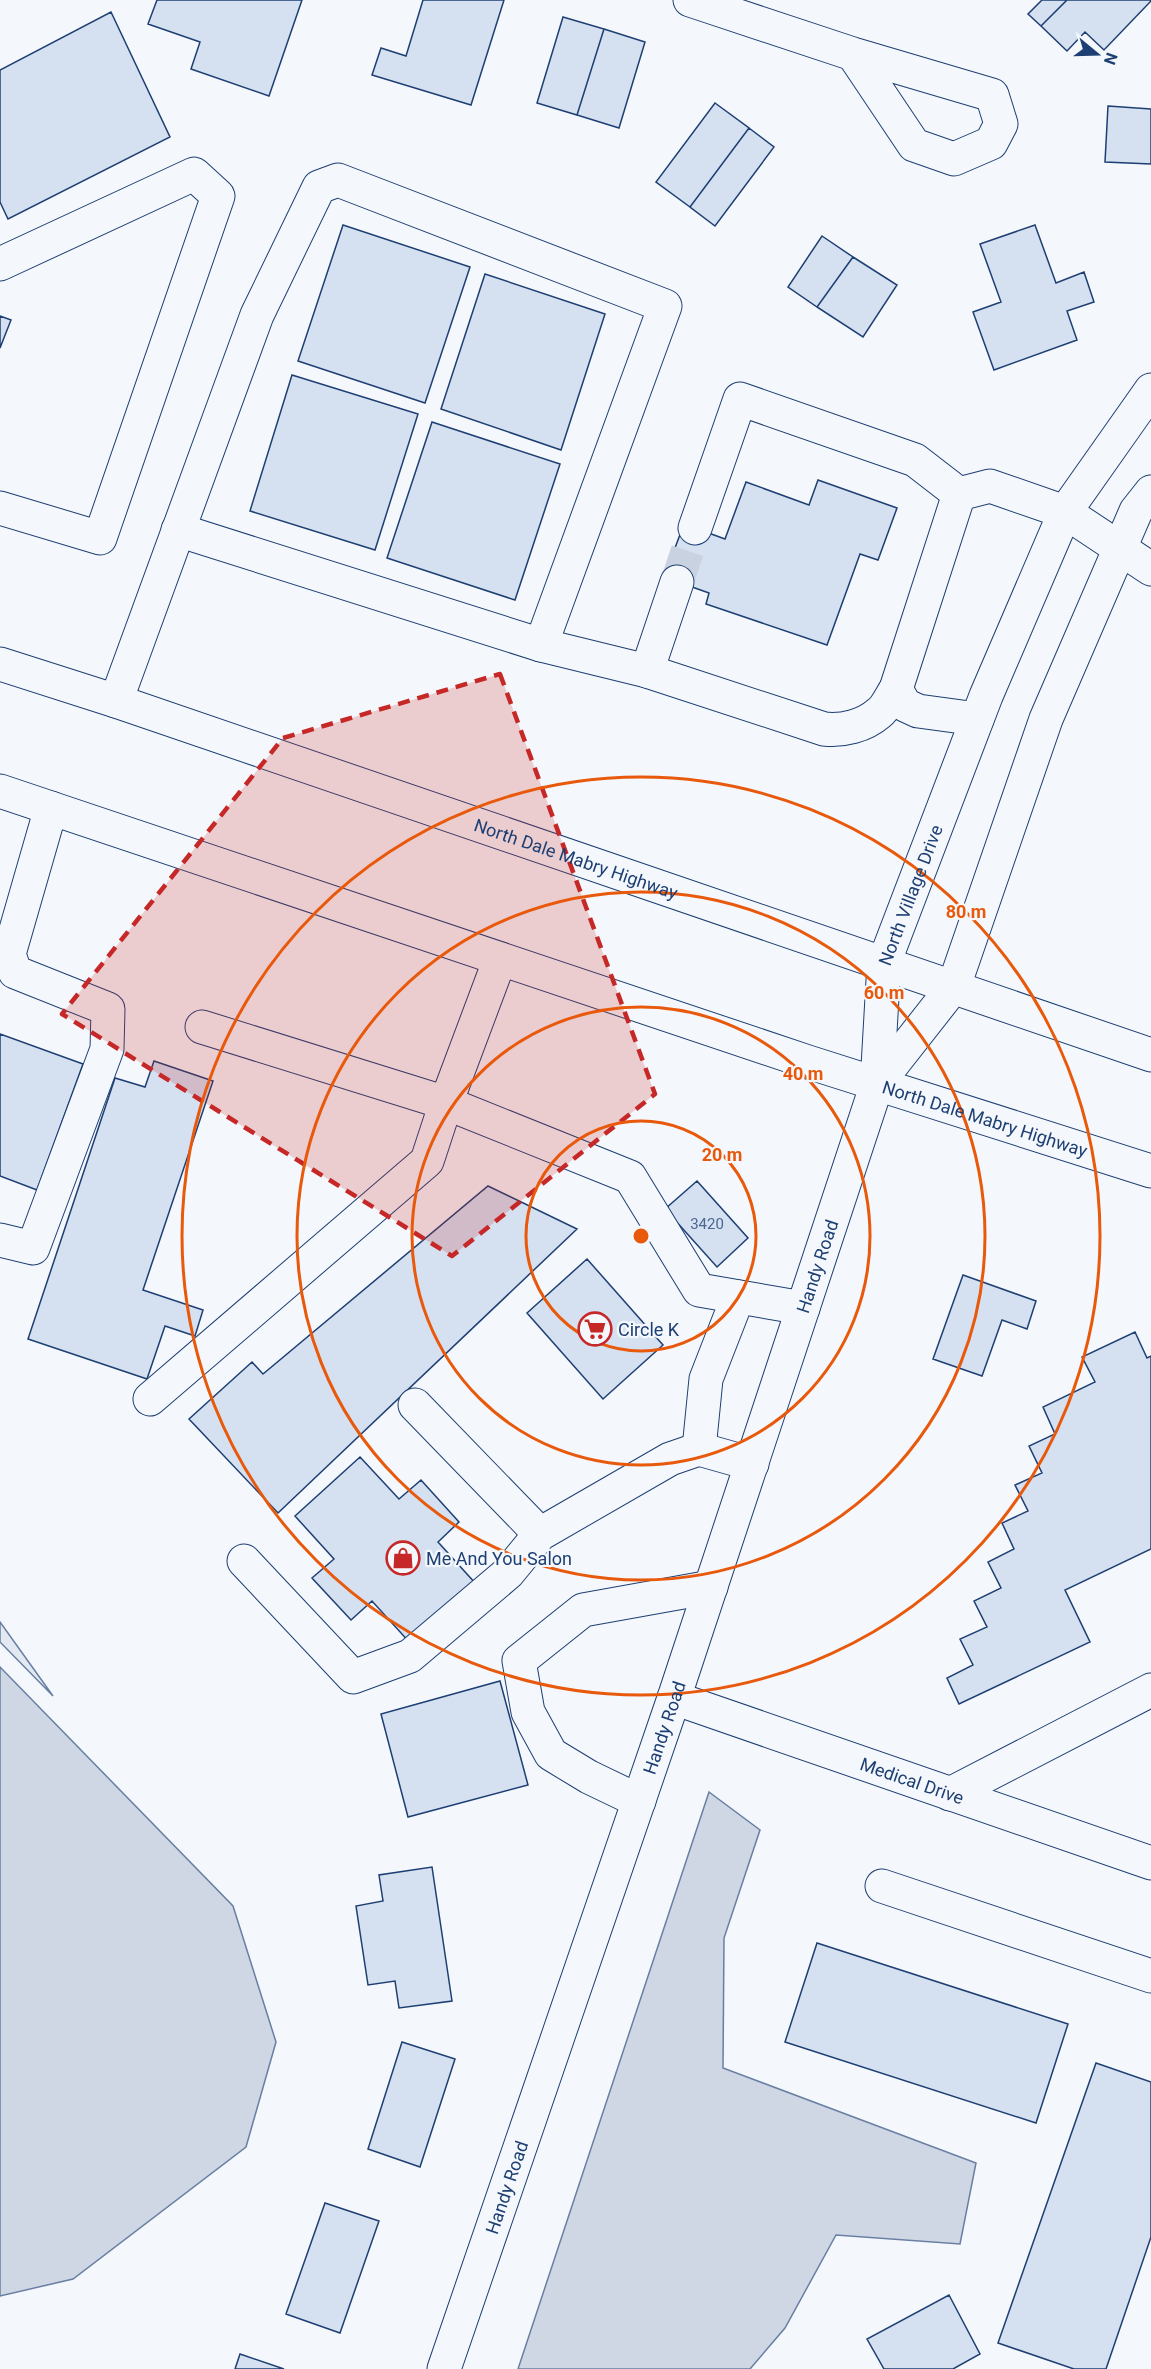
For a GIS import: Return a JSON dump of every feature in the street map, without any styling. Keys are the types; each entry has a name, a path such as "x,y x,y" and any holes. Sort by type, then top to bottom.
{"street":[{"path":"690,0 853,54"},
{"path":"0,264 194,174 218,196 100,538 0,508"},
{"path":"116,701 257,315 319,188 338,180 665,306 541,645"},
{"name":"North Village Drive","path":"877,1084 884,963 977,719 1065,512 1151,390"},
{"path":"696,528 740,399 915,460 959,494"},
{"path":"959,494 990,486 1065,512 1151,569"},
{"path":"877,1084 954,986 1046,719 1136,511 1151,492"},
{"path":"178,530 541,645 647,671 824,729 840,731 880,713 896,689 959,494"},
{"path":"647,671 677,582"},
{"name":"North Dale Mabry Highway","path":"0,664 116,701 1151,1055"},
{"path":"896,689 905,705 918,711 977,719"},
{"name":"North Dale Mabry Highway","path":"0,791 877,1084 1151,1171"},
{"path":"0,1240 33,1248 107,1049 108,1009 15,972 5,955 51,808"},
{"path":"150,1399 427,1161 446,1103 500,959"},
{"path":"202,1026 446,1103 630,1178 699,1290 803,1308"},
{"name":"Handy Road","path":"444,2369 674,1698 877,1084"},
{"path":"699,1449 706,1379 738,1297"},
{"path":"415,1405 540,1534"},
{"path":"244,1561 353,1677 410,1656 508,1573 540,1534 670,1459 699,1449 752,1464"},
{"path":"639,1801 589,1777 551,1754 528,1712 519,1660 583,1610 711,1587"},
{"path":"950,1794 1151,1690"},
{"name":"Medical Drive","path":"674,1698 1149,1861"},
{"path":"882,1886 1151,1976"}],"highlighted area":[{"path":"500,674 655,1094 452,1256 62,1014 283,738"}],"shaded area":[{"path":"0,1622 53,1696 0,1642"},
{"path":"0,1667 233,1906 276,2042 246,2147 73,2279 0,2296"},
{"path":"709,1792 760,1830 724,1938 723,2068 976,2163 960,2244 836,2235 785,2328 750,2369 518,2369"}],"building":[{"path":"157,0 302,0 269,96 191,69 200,42 148,24"},
{"path":"423,0 504,0 471,105 372,75 381,48 406,56"},
{"path":"1042,0 1067,0 1041,26 1028,14"},
{"path":"1067,0 1151,1 1104,50 1085,32 1067,51 1041,26"},
{"path":"111,12 170,137 8,219 0,202 0,70"},
{"path":"563,17 604,29 577,115 537,103"},
{"path":"604,29 645,42 619,128 577,115"},
{"path":"715,103 749,128 690,207 656,182"},
{"path":"1108,106 1151,109 1151,164 1105,162"},
{"path":"749,128 774,147 715,226 690,207"},
{"path":"343,225 470,267 425,403 298,361"},
{"path":"1035,225 1056,283 1084,272 1094,302 1067,311 1077,340 994,370 973,312 1001,302 980,244"},
{"path":"822,236 853,257 817,307 788,287"},
{"path":"853,257 897,285 863,337 817,307"},
{"path":"485,274 605,314 561,450 441,409"},
{"path":"0,316 11,320 0,348"},
{"path":"292,375 418,414 375,550 250,511"},
{"path":"432,422 560,464 515,600 387,558"},
{"path":"818,480 897,508 878,560 860,554 827,645 706,604 709,593 664,577 684,524 725,539 746,482 809,505"},
{"path":"0,1034 83,1064 37,1190 0,1176"},
{"path":"154,1061 213,1081 143,1290 203,1310 195,1336 165,1326 147,1379 28,1339 115,1078 145,1087"},
{"path":"697,1181 748,1238 717,1267 665,1209"},
{"path":"488,1186 577,1229 278,1513 189,1419 252,1362 263,1374"},
{"name":"Circle K","path":"587,1259 663,1345 603,1399 527,1313"},
{"path":"963,1275 1036,1301 1027,1329 1002,1320 982,1376 933,1359"},
{"path":"1135,1332 1147,1358 1151,1356 1151,1549 1065,1590 1090,1642 959,1704 947,1678 973,1665 960,1639 987,1627 974,1601 1001,1588 988,1562 1014,1549 1002,1523 1028,1511 1015,1485 1042,1473 1029,1446 1055,1434 1043,1407 1095,1382 1082,1357"},
{"path":"360,1457 399,1499 421,1480 459,1522 438,1542 476,1584 411,1644 372,1601 351,1620 312,1578 334,1559 295,1516"},
{"path":"500,1681 528,1785 408,1817 381,1714"},
{"path":"432,1867 452,2001 399,2008 395,1981 368,1985 356,1906 383,1901 379,1875"},
{"path":"817,1943 1068,2024 1036,2123 785,2042"},
{"path":"402,2042 455,2059 420,2167 368,2149"},
{"path":"1096,2063 1151,2082 1151,2237 1106,2369 1074,2369 998,2343"},
{"path":"325,2203 379,2221 340,2333 286,2314"},
{"path":"949,2295 980,2354 953,2369 884,2369 867,2339"},
{"path":"240,2354 284,2369 235,2369"}],"tunnel":[{"path":"677,582 695,528"}],"place":[{"name":"Circle K","path":"595,1329"},
{"name":"Me And You Salon","path":"403,1558"}]}
